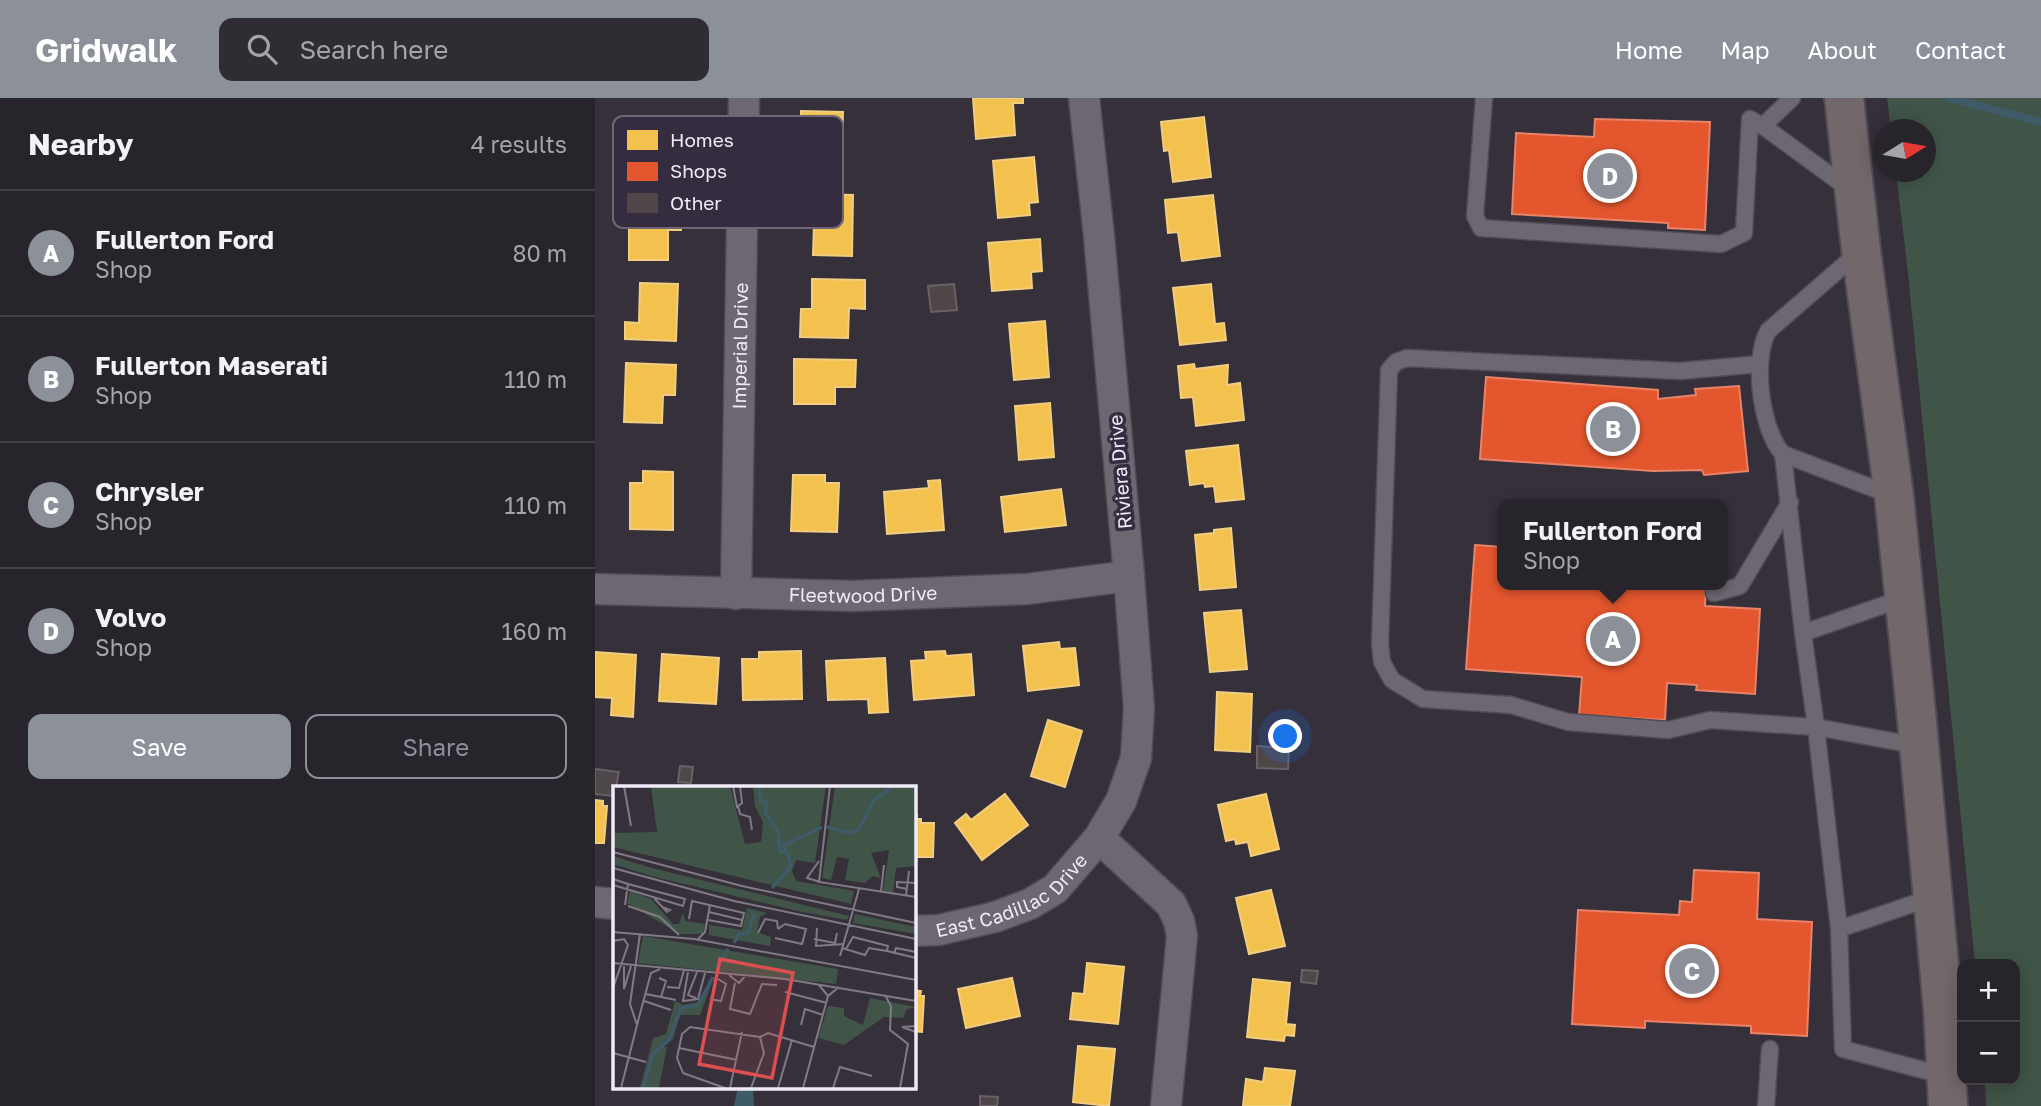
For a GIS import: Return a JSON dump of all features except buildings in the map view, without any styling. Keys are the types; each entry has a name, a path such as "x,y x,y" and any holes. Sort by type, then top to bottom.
{"highway":[{"path":"1844,98 1894,496 1933,897 1947,1091"}],"street":[{"name":"Imperial Drive","path":"744,98 744,116"},
{"name":"Riviera Drive","path":"1084,98 1100,236 1139,709 1136,758 1121,801 1099,838"},
{"name":"Imperial Drive","path":"736,594 742,228"},
{"name":"Fleetwood Drive","path":"595,589 853,596 1027,589 1129,576"},
{"name":"East Cadillac Drive","path":"915,931 939,930 995,917 1030,904 1055,889 1099,838"},
{"path":"1099,838 1171,904 1179,921 1182,936 1166,1106"},
{"path":"595,902 613,904"}],"lane":[{"path":"1484,98 1475,216 1481,228 1721,244 1744,233 1750,119 1854,193"},
{"path":"1763,126 1792,98"},
{"path":"1861,250 1768,331 1761,344 1760,365 1765,423 1775,445 1783,454 1894,496"},
{"path":"1760,365 1680,372 1407,358 1396,362 1389,370 1380,644 1382,662 1392,680 1423,699 1511,705 1568,722 1668,730 1710,719 1816,727 1919,746"},
{"path":"1783,454 1839,929 1843,1049 1947,1091"},
{"path":"1728,589 1740,586 1790,502"},
{"path":"1714,593 1725,590"},
{"path":"1803,633 1904,598"},
{"path":"1839,929 1933,897"},
{"path":"1766,1106 1770,1049"}],"green space":[{"path":"1887,98 2041,98 2041,1106 1986,1106 1985,1085 2020,1085 2020,959 1975,959 1897,182 1936,182 1936,119 1890,119"}],"water":[{"path":"738,1088 753,1089 754,1106 734,1106"}],"waterway":[{"path":"1949,98 2041,122"}],"place":[{"name":"Volvo","path":"1610,176"},
{"name":"Fullerton Maserati","path":"1613,429"},
{"name":"Fullerton Ford","path":"1613,639"},
{"name":"Chrysler","path":"1692,971"}]}
